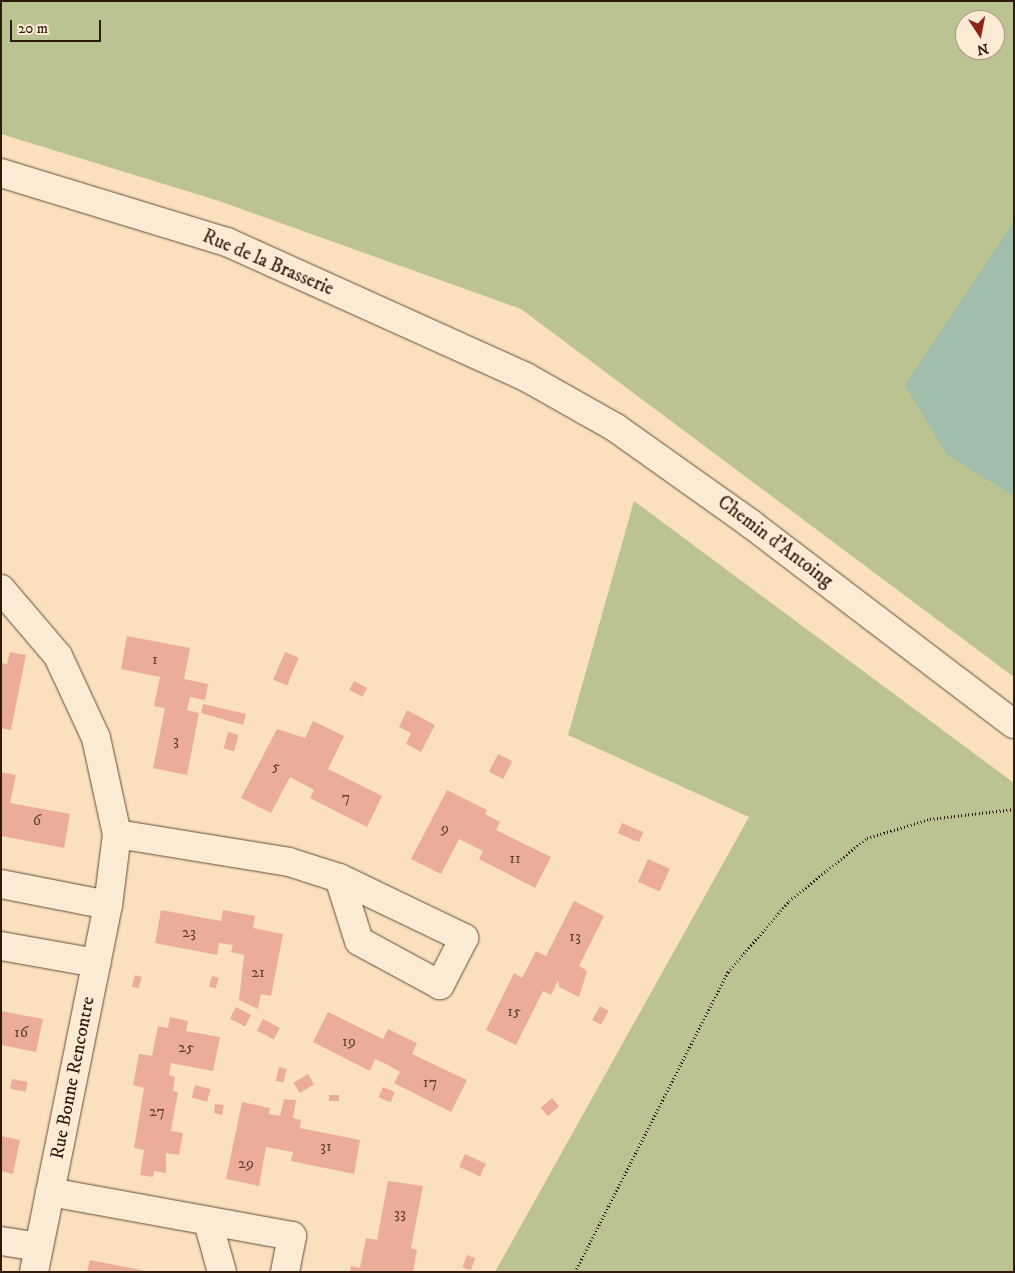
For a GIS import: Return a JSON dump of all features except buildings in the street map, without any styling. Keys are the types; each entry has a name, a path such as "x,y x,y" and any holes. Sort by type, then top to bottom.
{"street":[{"name":"Rue de la Brasserie","path":"1,173 227,242 526,377"},
{"name":"Chemin d'Antoing","path":"526,377 616,428 752,524 1014,724"},
{"name":"Rue Bonne Rencontre","path":"1,589 58,656 96,738 117,834 108,905 36,1260 1,1241"},
{"path":"117,834 289,862 339,878 464,938 440,985 359,941 339,878"},
{"path":"1,884 108,905"},
{"path":"1,946 96,963"},
{"path":"50,1192 292,1236 285,1272"},
{"path":"208,1222 222,1272"}],"path":[{"path":"575,1272 728,972 789,901 867,838 930,819 1014,809"}],"shaded area":[{"path":"1,1 1014,1 1014,677 521,309 219,201 1,134"},
{"path":"1014,221 1014,496 947,455 905,385"},
{"path":"634,501 1014,783 1014,1272 495,1272 749,817 568,735"}]}
